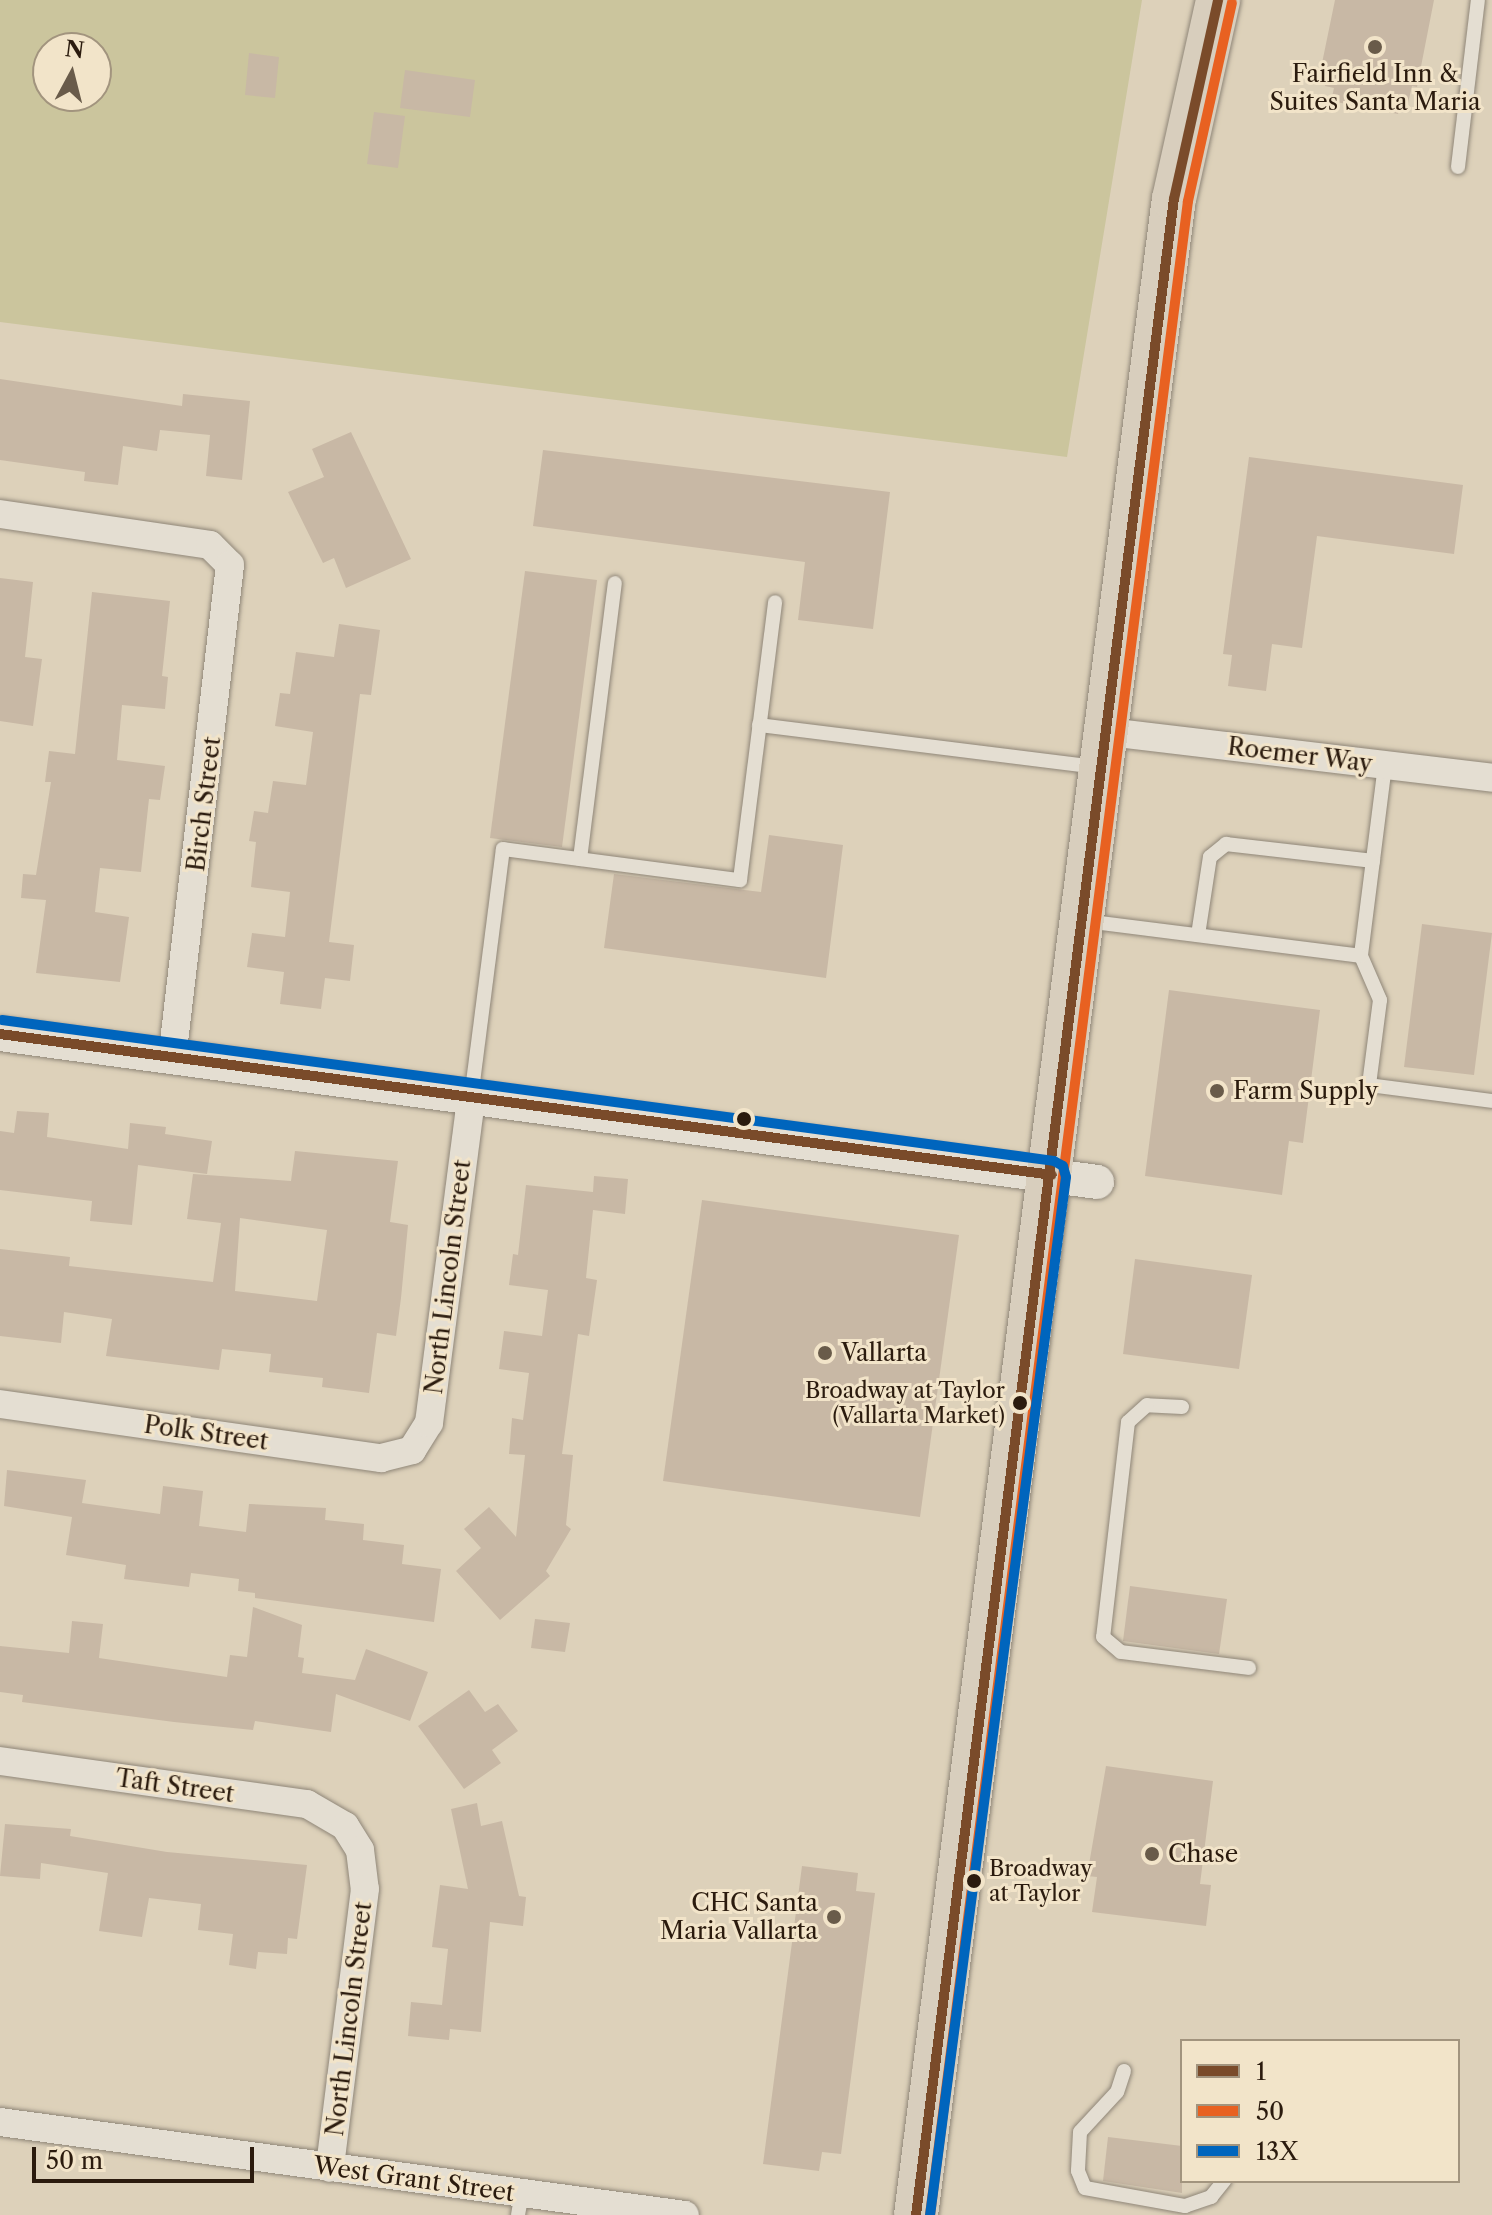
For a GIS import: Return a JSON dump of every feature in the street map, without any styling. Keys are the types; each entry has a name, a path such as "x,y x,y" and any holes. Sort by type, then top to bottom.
{"main road":[{"path":"916,2215 1085,921 1174,199 1218,0"}],"street":[{"name":"Birch Street","path":"0,514 210,545 230,565 230,592 172,1057"},
{"name":"Roemer Way","path":"1106,750 1385,765 1492,778"},
{"path":"0,1034 1097,1182"},
{"name":"North Lincoln Street","path":"412,1450 429,1423 471,1099"},
{"name":"Polk Street","path":"0,1404 381,1458 412,1450"},
{"name":"Taft Street","path":"0,1761 307,1804 345,1826"},
{"name":"North Lincoln Street","path":"330,2168 365,1889 360,1850 345,1826"},
{"name":"West Grant Street","path":"0,2122 330,2168 520,2204 685,2215"}],"lane":[{"path":"1458,167 1478,0"},
{"path":"580,859 615,583"},
{"path":"471,1099 503,849 740,880 775,602"},
{"path":"759,725 1106,750"},
{"path":"1385,765 1361,956 1380,1000 1369,1085 1492,1101"},
{"path":"1198,935 1210,857 1226,844 1373,861"},
{"path":"1085,921 1361,956"},
{"path":"1182,1407 1147,1405 1128,1422 1103,1637 1121,1652 1249,1668"},
{"path":"1124,2071 1117,2092 1080,2132 1078,2171 1085,2188 1185,2206 1211,2197 1222,2183"}],"shaded area":[{"path":"0,0 1142,0 1067,457 0,322"}],"building":[{"name":"Fairfield Inn & Suites Santa Maria","path":"1335,0 1434,0 1417,87 1412,86 1408,103 1401,102 1398,114 1331,101 1334,88 1325,86 1329,70 1321,68"},
{"path":"249,53 279,57 275,98 245,95"},
{"path":"405,70 475,80 470,117 400,108"},
{"path":"374,112 405,116 398,168 367,164"},
{"path":"0,379 182,406 183,394 250,401 242,480 206,476 210,435 160,430 157,451 123,446 118,485 84,481 85,472 0,460"},
{"path":"351,432 411,559 346,588 334,558 323,563 288,492 324,477 312,449"},
{"path":"543,450 890,492 873,629 798,620 805,562 533,526"},
{"path":"1249,457 1463,485 1454,554 1317,536 1302,648 1272,644 1266,691 1228,686 1232,655 1223,654"},
{"path":"525,571 597,580 562,847 490,838"},
{"path":"0,578 33,582 25,657 42,659 33,726 0,721"},
{"path":"92,592 170,601 162,676 168,677 165,709 122,705 117,760 165,766 160,800 149,799 141,872 100,868 95,912 129,917 120,982 36,973 46,900 21,898 23,874 36,875 51,782 45,782 49,751 75,754"},
{"path":"339,624 380,630 371,695 360,694 329,942 354,945 350,981 325,978 321,1009 280,1004 284,972 247,967 252,933 285,937 290,892 251,887 256,842 249,841 254,811 268,813 273,781 306,785 313,732 275,726 280,693 290,694 296,652 334,657"},
{"path":"769,835 843,845 826,978 604,948 614,874 761,892"},
{"path":"1422,924 1492,933 1474,1075 1404,1067"},
{"name":"Farm Supply","path":"1169,990 1320,1010 1303,1143 1289,1141 1282,1195 1145,1176"},
{"path":"17,1111 49,1113 47,1137 128,1149 130,1123 166,1127 165,1134 212,1141 207,1174 138,1165 132,1225 90,1221 92,1201 0,1190 0,1131 14,1133"},
{"path":"295,1151 398,1161 390,1222 408,1225 401,1298 396,1336 377,1333 369,1393 322,1387 323,1378 269,1372 271,1354 222,1349 219,1370 106,1356 112,1319 64,1312 61,1343 0,1336 0,1249 70,1257 69,1266 213,1282 221,1223 187,1219 193,1174 291,1181","holes":["240,1218 327,1230 317,1301 235,1291"]},
{"path":"594,1176 628,1179 625,1214 593,1210 586,1278 597,1280 589,1336 578,1334 562,1454 573,1455 566,1525 571,1529 546,1571 550,1576 500,1620 456,1571 481,1548 464,1529 489,1507 516,1537 525,1455 509,1454 512,1418 523,1420 529,1373 499,1369 504,1331 542,1336 548,1290 509,1285 513,1254 518,1255 526,1185 593,1192"},
{"path":"702,1200 959,1235 920,1517 663,1481"},
{"path":"1135,1259 1252,1275 1239,1369 1123,1354"},
{"path":"7,1470 86,1480 82,1503 160,1514 163,1486 203,1491 199,1526 246,1532 249,1504 326,1508 325,1520 364,1524 363,1540 404,1545 402,1564 441,1569 434,1622 255,1598 255,1593 238,1591 239,1579 191,1573 189,1587 124,1579 126,1565 66,1555 72,1517 4,1506"},
{"path":"1130,1586 1227,1599 1219,1654 1123,1641"},
{"path":"253,1607 302,1625 298,1657 304,1658 302,1673 355,1680 366,1649 428,1672 410,1721 336,1694 331,1732 255,1721 253,1730 174,1722 22,1702 23,1695 0,1692 0,1646 69,1653 72,1621 103,1624 99,1658 227,1677 230,1655 247,1657"},
{"path":"535,1619 570,1623 565,1652 531,1648"},
{"path":"469,1690 485,1712 498,1704 518,1731 492,1750 501,1763 464,1789 418,1726"},
{"path":"1106,1766 1213,1781 1200,1884 1211,1885 1206,1926 1092,1912 1097,1877 1087,1876"},
{"path":"477,1803 481,1826 502,1821 519,1896 526,1897 523,1926 490,1922 481,2032 450,2029 449,2040 408,2036 411,2002 442,2005 448,1949 432,1947 440,1885 468,1889 451,1809"},
{"path":"5,1824 71,1829 70,1836 167,1852 307,1865 297,1939 288,1938 287,1954 258,1952 256,1969 229,1965 233,1934 198,1930 201,1904 149,1898 142,1937 99,1931 108,1873 41,1863 40,1879 0,1876"},
{"path":"802,1866 858,1873 856,1891 875,1893 841,2154 822,2152 819,2171 763,2164"},
{"path":"1108,2137 1180,2146 1182,2193 1103,2181"}],"transit line":[{"name":"1","path":"916,2215 1174,199 1218,0"},
{"name":"50","path":"930,2215 1188,201 1232,3"},
{"name":"13X","path":"2,1020 1054,1161 1063,1166 1066,1177 930,2215"},
{"name":"1","path":"0,1034 1052,1175"}],"place":[{"name":"Fairfield Inn & Suites Santa Maria","path":"1375,47"},
{"name":"Farm Supply","path":"1217,1091"},
{"name":"Vallarta","path":"825,1353"},
{"name":"Broadway at Taylor (Vallarta Market)","path":"1020,1403"},
{"name":"Chase","path":"1152,1854"},
{"name":"Broadway at Taylor","path":"974,1881"},
{"name":"CHC Santa Maria Vallarta","path":"834,1917"}]}
